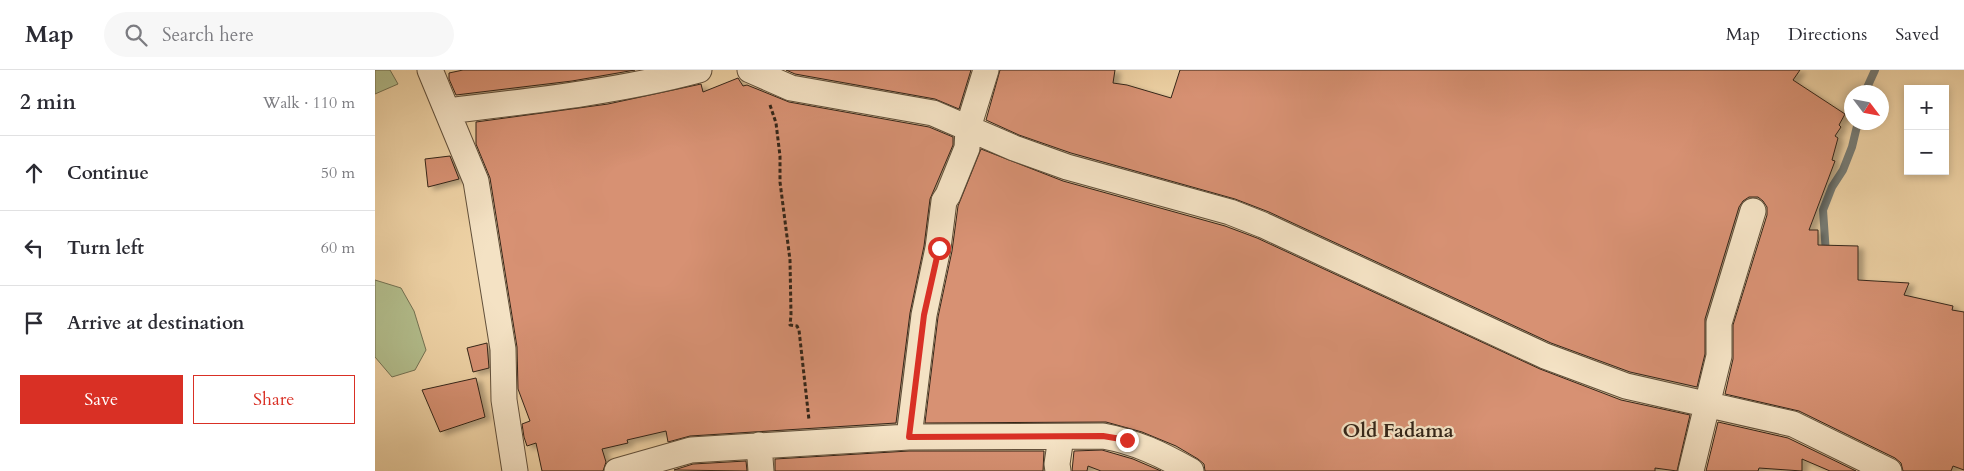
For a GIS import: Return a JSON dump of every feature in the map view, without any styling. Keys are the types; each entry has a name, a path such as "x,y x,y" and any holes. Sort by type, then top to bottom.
{"street":[{"path":"430,70 468,125 463,137 462,146 476,182 503,349 505,400 515,471"},
{"path":"458,110 570,96 659,81 699,70"},
{"path":"909,437 924,315 939,248 944,201 967,148 968,128 986,70"},
{"path":"754,72 791,88 933,113 1014,148 1067,167 1230,212 1263,225 1545,356 1625,386 1793,424 1889,471"},
{"path":"1691,471 1719,356 1719,323 1753,211"},
{"path":"617,471 691,450 759,445 909,437 1103,436 1127,440 1162,455 1191,471"},
{"path":"1058,471 1057,464 1061,437"},
{"path":"759,445 761,471"}],"path":[{"path":"754,72 758,85 767,96 776,123 790,260 790,325 797,326 799,330 809,412 809,443"}],"green space":[{"path":"375,70 390,70 398,84 375,94"},
{"path":"375,280 401,288 414,311 426,350 415,370 392,377 375,357"}],"building":[{"path":"463,70 635,70 572,81 456,95 449,79 449,73"},
{"path":"786,70 971,70 959,109 935,99 795,74"},
{"path":"1000,70 1115,70 1113,83 1127,85 1171,98 1180,70 1800,70 1793,80 1844,113 1839,125 1841,127 1835,136 1838,138 1832,160 1835,161 1809,230 1818,230 1818,245 1858,246 1858,280 1909,283 1904,295 1953,306 1952,310 1964,312 1964,470 1953,466 1951,471 1903,471 1901,463 1895,458 1799,411 1725,394 1733,359 1733,325 1767,215 1767,207 1758,197 1749,197 1739,207 1705,319 1705,354 1697,387 1630,372 1551,343 1269,212 1235,199 1071,153 1019,135 986,120"},
{"path":"738,78 743,86 747,85 789,102 929,127 953,137 953,145 930,199 924,246 910,313 896,423 690,436 668,442 666,431 627,440 628,443 602,449 606,462 603,471 542,471 536,443 527,446 524,437 522,424 530,421 518,389 517,347 490,178 476,144 476,122 608,104 701,84 703,92"},
{"path":"981,149 1063,181 1225,226 1257,238 1540,369 1621,400 1690,415 1677,471 1655,468 1655,471 1205,471 1204,464 1176,446 1142,432 1106,422 925,423 938,317 952,251 958,206"},
{"path":"450,156 459,179 428,187 425,159"},
{"path":"487,343 489,368 473,372 467,348"},
{"path":"476,378 485,417 440,432 422,390"},
{"path":"1718,422 1788,438 1856,471 1830,471 1802,459 1802,471 1759,468 1758,471 1706,471"},
{"path":"1102,450 1133,459 1161,471 1101,471 1088,466 1087,471 1072,471 1074,451"},
{"path":"909,451 1044,451 1043,471 775,471 775,459"},
{"path":"746,461 747,471 674,470 693,464"}],"waterway":[{"path":"1868,85 1875,70"},
{"path":"1826,254 1823,210 1832,187 1843,170 1856,130"}],"district":[{"name":"Old Fadama","path":"1398,430"}],"route":[{"path":"939,248 924,315 909,437 1103,436 1127,440"}]}
